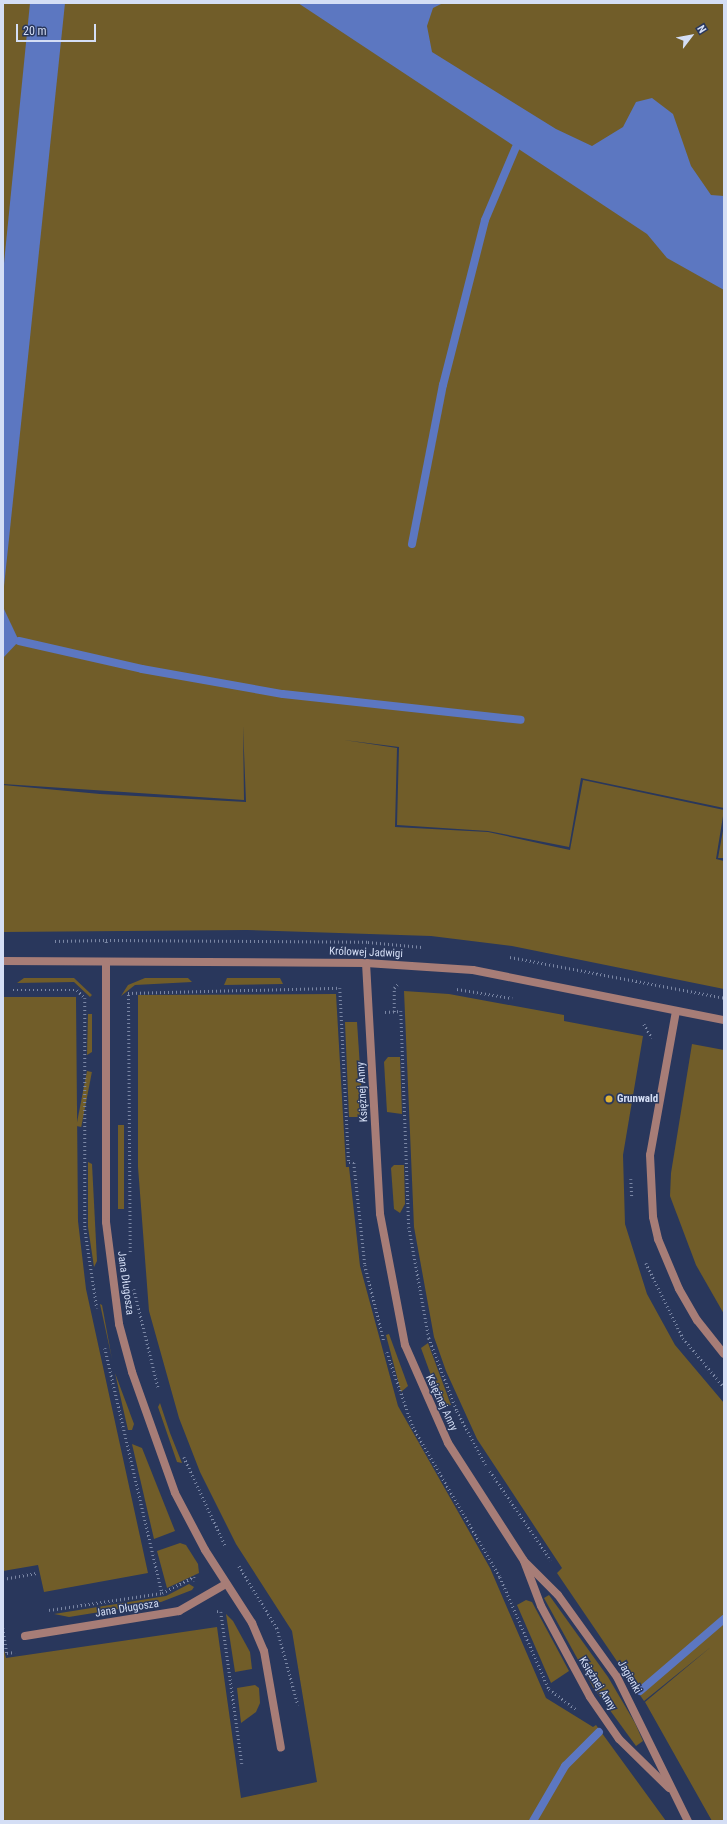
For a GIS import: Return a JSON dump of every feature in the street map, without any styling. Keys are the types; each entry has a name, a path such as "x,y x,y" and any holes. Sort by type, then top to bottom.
{"street":[{"name":"Królowej Jadwigi","path":"3,961 366,963 473,970 724,1020"},
{"name":"Jana Długosza","path":"106,962 106,1222 119,1324 173,1486 226,1584 252,1623 264,1651 281,1748"},
{"name":"Księżnej Anny","path":"366,963 380,1214 405,1345 448,1443 524,1561 541,1606 590,1696 619,1739 669,1788"},
{"path":"676,1010 650,1155 653,1217 660,1246 679,1289 697,1320 724,1354"},
{"name":"Jagienki","path":"524,1561 558,1595 617,1677 654,1749 669,1788 688,1821"},
{"name":"Jana Długosza","path":"25,1636 156,1616 179,1611 205,1599 226,1584"}],"path":[{"path":"46,942 106,940"},
{"path":"394,1012 394,988 403,983"},
{"path":"131,1260 128,993 340,988 349,1163 354,1163 365,1265 402,1404 500,1577 549,1689 580,1711"},
{"path":"448,988 517,999"},
{"path":"342,1014 401,1012 409,1227 429,1338 472,1442 556,1568"},
{"path":"640,1022 648,1026 652,1036"},
{"path":"133,1281 160,1392"},
{"path":"182,1454 228,1550"},
{"path":"236,1562 277,1628 298,1705"},
{"path":"3,1579 36,1573"},
{"path":"49,1610 162,1593 194,1578 211,1611 221,1612 242,1764"},
{"path":"3,1628 7,1653 22,1651"}],"shaded area":[{"path":"3,3 724,3 724,808 581,778 569,847 488,831 397,825 399,747 344,740 397,748 395,827 488,832 570,850 583,780 724,810 716,859 724,861 724,989 512,946 431,936 247,930 3,932 3,785 100,794 246,802 243,726 244,800 3,784"},
{"path":"724,825 724,858 718,858"},
{"path":"24,978 74,978 92,995 90,997 74,982 17,983"},
{"path":"145,978 188,978 192,982 135,985 121,996 128,985"},
{"path":"227,978 280,978 283,984 224,985"},
{"path":"404,991 449,994 564,1015 564,1021 643,1036 623,1155 625,1224 647,1294 675,1345 724,1403 724,1821 712,1821 645,1702 712,1646 644,1701 557,1573 562,1568 477,1439 446,1371 434,1337 414,1227"},
{"path":"336,994 346,1167 349,1167 360,1266 398,1406 490,1568 546,1698 593,1727 596,1725 666,1821 3,1821 3,1646 6,1658 217,1627 241,1798 317,1782 292,1631 236,1544 200,1472 179,1418 149,1311 138,1167 138,995"},
{"path":"3,997 76,997 78,1221 86,1289 148,1573 44,1592 38,1565 3,1571"},
{"path":"88,1014 92,1014 92,1052 87,1055"},
{"path":"345,1022 357,1022 363,1112 358,1117 349,1117"},
{"path":"692,1044 724,1050 724,1314 696,1265 670,1196 671,1173"},
{"path":"388,1057 400,1057 402,1114 387,1112 384,1062"},
{"path":"87,1071 92,1072 81,1127 76,1126"},
{"path":"118,1125 124,1125 124,1209 118,1209"},
{"path":"88,1162 92,1164 97,1261 94,1267 88,1227"},
{"path":"394,1165 404,1165 405,1204 400,1213 394,1209 391,1168"},
{"path":"100,1304 102,1305 112,1359"},
{"path":"389,1334 408,1386 401,1392 386,1335"},
{"path":"428,1343 451,1405 447,1406 441,1403 421,1348"},
{"path":"115,1373 134,1424 132,1430 128,1430"},
{"path":"160,1403 182,1463 177,1462 158,1407"},
{"path":"132,1444 142,1448 175,1531 154,1539"},
{"path":"180,1543 186,1545 198,1564 199,1573 167,1588 157,1551"},
{"path":"189,1584 194,1587 192,1590 161,1602 69,1617 54,1614 166,1596"},
{"path":"549,1595 608,1677 635,1723 643,1741 636,1746 593,1687 544,1598"},
{"path":"526,1600 532,1602 569,1671 551,1683 517,1605"},
{"path":"226,1614 233,1621 250,1652 252,1669 235,1672"},
{"path":"255,1685 259,1688 260,1703 256,1712 241,1723 237,1688"}],"water":[{"path":"30,3 65,3 3,596 3,273"},
{"path":"298,3 443,3 433,8 427,26 432,52 556,129 592,146 623,127 636,102 652,98 673,114 691,166 711,195 724,196 724,290 667,258 647,234"},
{"path":"3,607 19,641 3,658"}],"waterway":[{"path":"412,544 443,385 485,220 516,147"},
{"path":"19,641 142,669 283,694 521,720"},
{"path":"640,1691 724,1619"},
{"path":"533,1821 565,1766 599,1732"}],"place":[{"name":"Grunwald","path":"609,1099"}]}
